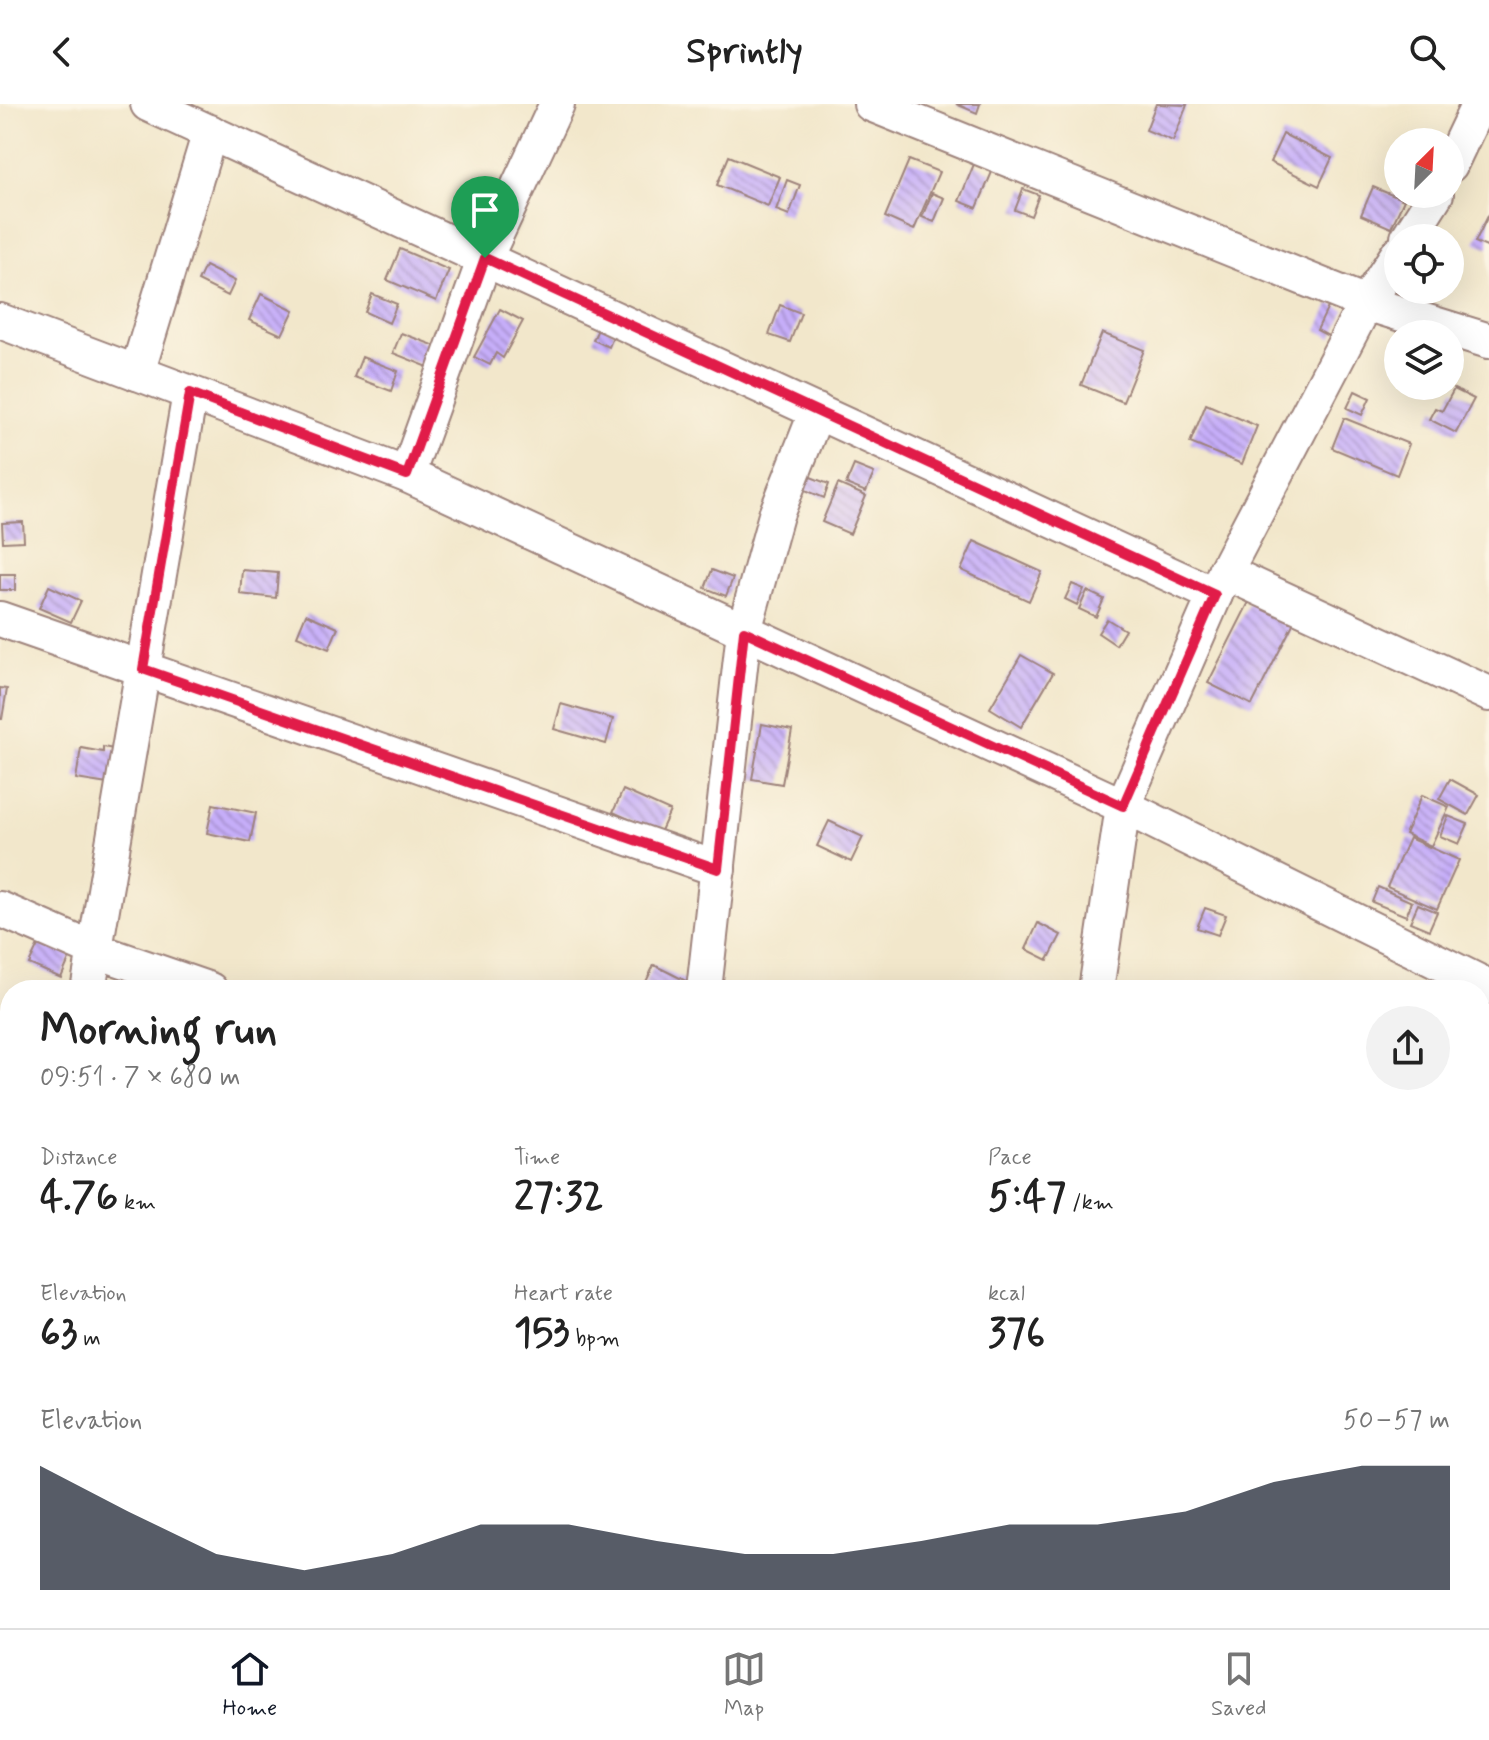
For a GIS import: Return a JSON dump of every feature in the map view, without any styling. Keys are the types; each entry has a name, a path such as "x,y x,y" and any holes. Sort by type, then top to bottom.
{"street":[{"path":"148,104 817,411 1220,584 1489,694"},
{"path":"407,475 485,258 557,104"},
{"path":"1464,136 1479,104"},
{"path":"891,108 1366,303 1489,341"},
{"path":"137,373 210,132"},
{"path":"1097,980 1123,806 1220,584 1366,303 1384,275"},
{"path":"0,321 407,475 1123,806 1475,980"},
{"path":"90,980 190,393"},
{"path":"705,980 744,631 776,515 817,411"},
{"path":"0,619 718,869"},
{"path":"0,909 94,950 181,980"}],"building":[{"path":"956,104 980,104 977,113"},
{"path":"1156,104 1187,105 1173,141 1146,130"},
{"path":"1283,134 1332,158 1319,186 1270,162"},
{"path":"729,156 780,177 768,206 717,185"},
{"path":"909,160 939,172 914,230 885,217"},
{"path":"974,164 992,172 977,208 959,201"},
{"path":"787,180 800,185 789,215 776,210"},
{"path":"1373,187 1384,192 1384,208 1400,208 1393,224 1384,225 1361,215"},
{"path":"1023,189 1039,195 1031,216 1015,210"},
{"path":"932,193 944,198 934,222 922,217"},
{"path":"1489,214 1489,248 1475,242"},
{"path":"400,249 449,270 436,301 387,280"},
{"path":"205,266 235,281 228,296 198,281"},
{"path":"261,294 294,310 282,335 249,320"},
{"path":"372,294 397,304 389,323 365,312"},
{"path":"1330,303 1345,310 1332,338 1317,330"},
{"path":"780,305 801,313 790,342 769,335"},
{"path":"500,309 523,321 503,358 496,353 490,365 474,357"},
{"path":"600,325 615,332 609,347 593,340"},
{"path":"401,333 436,346 428,367 393,353"},
{"path":"1102,333 1144,350 1123,402 1081,385"},
{"path":"362,357 398,371 391,391 354,377"},
{"path":"1355,391 1370,398 1362,415 1347,408"},
{"path":"1464,394 1474,399 1456,433 1429,419 1435,408 1442,411 1448,400 1464,400"},
{"path":"1206,404 1257,426 1242,464 1190,443"},
{"path":"1344,418 1409,444 1397,475 1332,448"},
{"path":"854,465 874,473 866,492 846,484"},
{"path":"808,476 829,484 824,498 803,489"},
{"path":"838,484 866,496 850,534 822,522"},
{"path":"23,522 24,541 3,542 2,523"},
{"path":"974,541 1042,572 1029,601 961,570"},
{"path":"242,570 278,573 276,598 240,594"},
{"path":"712,570 733,578 726,596 705,588"},
{"path":"0,574 15,574 15,590 0,590"},
{"path":"1072,584 1084,589 1077,605 1065,599"},
{"path":"49,586 81,601 71,622 39,608"},
{"path":"1087,591 1104,599 1096,617 1079,609"},
{"path":"1252,596 1296,618 1252,705 1208,683"},
{"path":"306,614 338,628 329,649 297,636"},
{"path":"1107,619 1125,630 1116,645 1098,633"},
{"path":"1021,655 1053,673 1021,727 990,708"},
{"path":"0,688 7,689 2,719 0,719"},
{"path":"561,704 613,719 606,744 554,729"},
{"path":"762,724 792,730 782,784 752,779"},
{"path":"103,747 119,750 114,785 76,779 81,748 103,752"},
{"path":"1450,779 1479,795 1468,815 1439,799"},
{"path":"623,790 670,811 660,833 613,812"},
{"path":"1422,795 1449,807 1431,846 1405,834"},
{"path":"213,804 256,813 250,842 207,833"},
{"path":"1448,816 1468,824 1459,844 1440,836"},
{"path":"829,821 863,837 851,862 817,846"},
{"path":"1409,838 1459,860 1437,909 1387,887"},
{"path":"1378,887 1412,902 1406,916 1372,902"},
{"path":"1418,904 1437,912 1429,930 1410,922"},
{"path":"1205,908 1226,915 1218,935 1197,928"},
{"path":"1038,923 1061,935 1048,960 1026,949"},
{"path":"40,941 71,955 61,978 29,964"},
{"path":"654,965 684,980 647,980"}],"route":[{"path":"485,258 1215,595 1123,806 744,631 718,869 143,669 190,393 407,475 485,258"}]}
